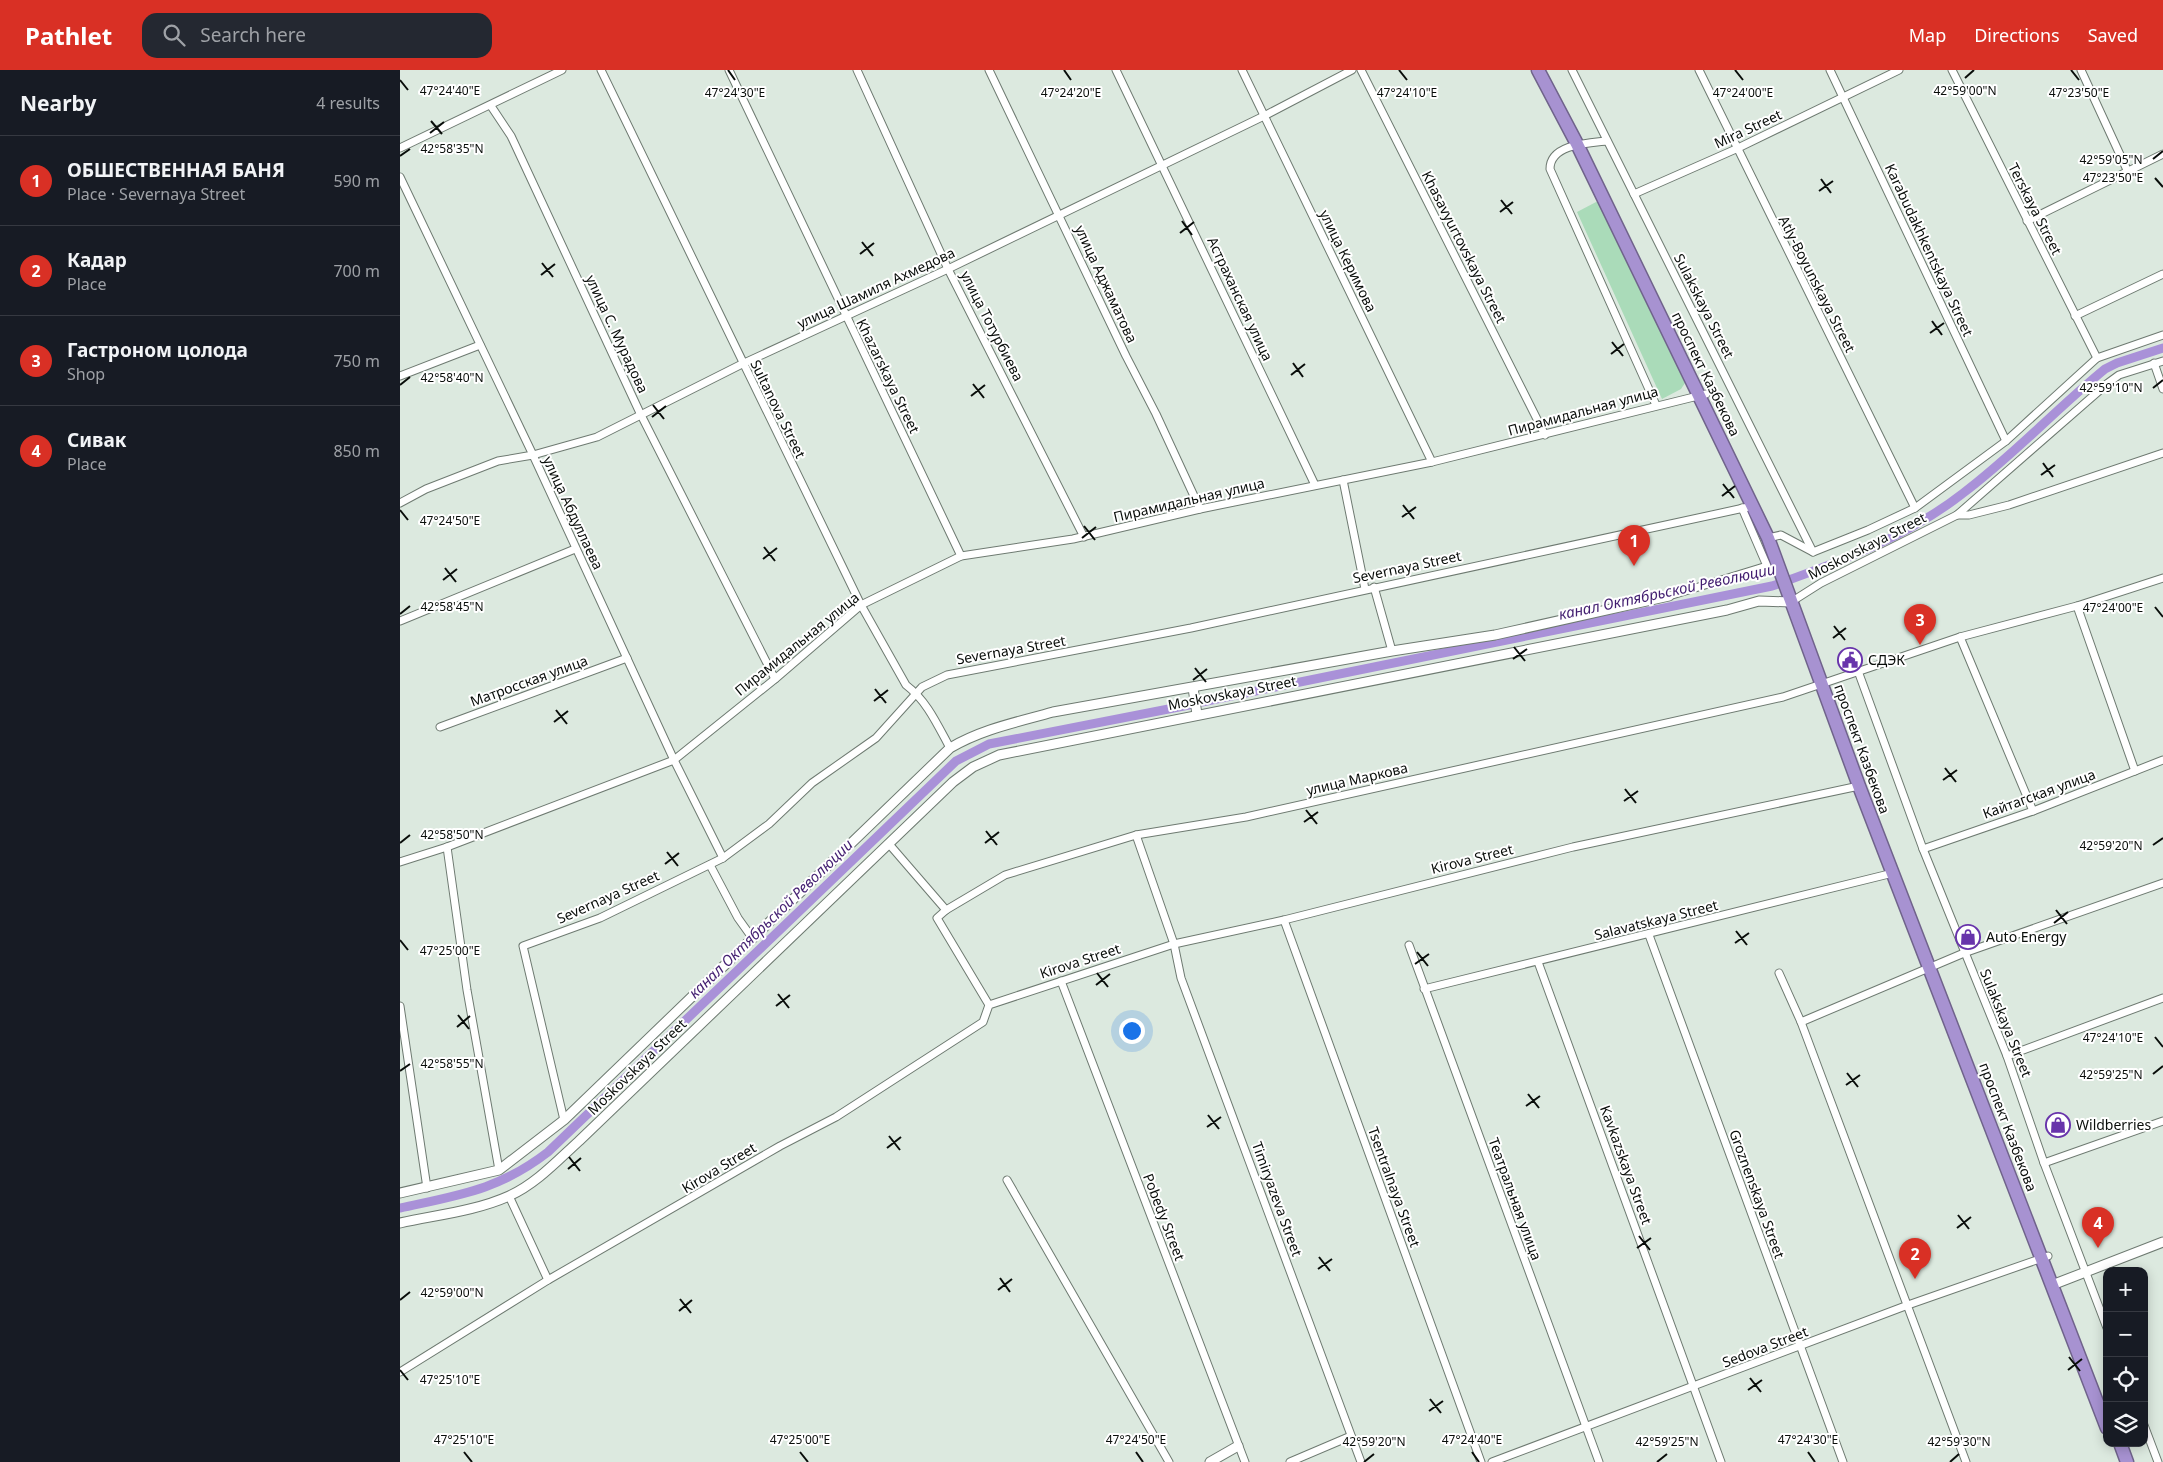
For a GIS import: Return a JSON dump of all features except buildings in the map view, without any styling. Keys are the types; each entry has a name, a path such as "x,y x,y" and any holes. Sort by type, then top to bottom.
{"highway":[{"name":"проспект Казбекова","path":"1538,70 1580,144"},
{"name":"проспект Казбекова","path":"1547,70 1580,144 1771,537 1791,595 2045,1256 2103,1417"},
{"name":"проспект Казбекова","path":"1703,395 1748,507 1771,537"},
{"name":"проспект Казбекова","path":"1825,682 1859,786 1933,967"},
{"name":"проспект Казбекова","path":"2055,1284 2104,1402"},
{"path":"2114,1447 2120,1462"},
{"path":"2121,1447 2127,1462"}],"main road":[{"name":"Moskovskaya Street","path":"400,1223 466,1209 509,1196 528,1184 579,1141 953,782 986,760 999,755 1197,714 1717,612 1758,601 1791,595"},
{"name":"Moskovskaya Street","path":"499,1170 564,1120 950,748 962,741 1002,726 1054,712 1392,651 1495,635 1669,596"},
{"path":"1193,688 1197,714"},
{"path":"400,1193 499,1170"},
{"path":"2055,1284 2163,1242"},
{"path":"1216,1461 1239,1448"}],"street":[{"path":"400,148 491,106 562,70"},
{"name":"Sultanova Street","path":"601,70 742,364 861,605 906,685 917,693 928,707 950,748"},
{"name":"Khazarskaya Street","path":"729,70 961,556"},
{"name":"улица Тотурбиева","path":"857,70 948,269 1084,537"},
{"name":"улица Аджаматова","path":"989,70 1200,509"},
{"name":"Астраханская улица","path":"1116,70 1315,485"},
{"name":"улица Керимова","path":"1242,70 1432,462"},
{"name":"улица Шамиля Ахмедова","path":"400,503 426,489 498,461 533,455 597,437 742,364 948,269 1264,116 1352,70"},
{"name":"Khasavyurtovskaya Street","path":"1361,70 1544,435"},
{"name":"Sulakskaya Street","path":"1572,70 1813,552"},
{"name":"Atly-Boyunskaya Street","path":"1699,70 1736,149 1915,508"},
{"name":"Karabudakhkentskaya Street","path":"1830,70 2006,441"},
{"name":"Mira Street","path":"1634,194 1736,149 1898,70"},
{"name":"Terskaya Street","path":"1952,70 2097,358"},
{"path":"2081,70 2128,172"},
{"name":"улица С. Мурадова","path":"491,106 511,136 640,414 775,680"},
{"path":"1607,141 1580,144 1557,154 1551,162 1550,169 1656,405"},
{"path":"2028,221 2163,154"},
{"name":"улица Абдуллаева","path":"400,177 533,455 674,760 724,858"},
{"path":"2075,316 2163,274"},
{"path":"1771,537 1781,534 1813,552 1868,530 1915,508 2006,441 2097,358 2163,335"},
{"path":"400,376 480,345"},
{"name":"Moskovskaya Street","path":"1791,595 1821,583 1957,515 2114,379 2163,360"},
{"path":"2154,363 2163,389"},
{"name":"Пирамидальная улица","path":"400,862 447,847 674,760 775,680 861,605 961,556 1084,537 1200,509 1432,462 1656,405 1703,395"},
{"path":"1957,515 1969,515 2009,505 2163,453"},
{"path":"1343,480 1365,589"},
{"path":"1669,596 1767,566 1748,507"},
{"name":"Severnaya Street","path":"564,1120 523,946 600,918 724,858 769,824 812,783 876,738 922,687 947,675 1090,649 1748,507"},
{"path":"400,621 575,549"},
{"name":"улица Маркова","path":"946,910 1005,875 1136,835 1246,817 1783,697 1960,637 2076,606 2163,578"},
{"path":"1374,587 1392,651"},
{"path":"2076,606 2135,771"},
{"path":"1960,637 2033,811"},
{"name":"Матросская улица","path":"440,728 627,658"},
{"name":"Sulakskaya Street","path":"1858,671 1923,849 1964,953 2008,1056 2044,1163 2103,1318"},
{"name":"Кайтагская улица","path":"1923,849 2033,811 2162,762"},
{"name":"Kirova Street","path":"400,1372 548,1280 780,1146 836,1116 983,1022 989,1005 1174,944 1284,920 1573,847 1859,786"},
{"name":"Timiryazeva Street","path":"1136,835 1174,944 1181,978 1360,1462"},
{"path":"889,844 946,910 937,918 989,1005"},
{"path":"447,847 467,990 499,1170"},
{"path":"710,865 738,918 753,939"},
{"name":"Salavatskaya Street","path":"1424,989 1649,935 1893,873"},
{"path":"1800,1022 1964,953 2163,883"},
{"name":"Tsentralnaya Street","path":"1284,920 1481,1462"},
{"name":"Groznenskaya Street","path":"1649,935 1843,1462"},
{"name":"Театральная улица","path":"1409,945 1599,1462"},
{"name":"Kavkazskaya Street","path":"1538,962 1721,1462"},
{"path":"1779,973 1800,1022 1966,1462"},
{"name":"Pobedy Street","path":"1061,981 1245,1462"},
{"path":"2008,1056 2163,998"},
{"path":"400,1006 427,1188"},
{"path":"2044,1163 2163,1121"},
{"path":"1007,1180 1169,1462"},
{"path":"509,1196 548,1280"},
{"name":"Sedova Street","path":"1492,1462 1908,1305 2045,1256"},
{"path":"1290,1462 1351,1436"},
{"path":"2148,1436 2158,1462"}],"green space":[{"path":"1598,201 1685,383 1681,389 1662,399 1577,212"}],"waterway":[{"name":"канал Октябрьской Революции","path":"1202,702 1772,586 1797,577 1871,548 1941,509 1999,464 2105,369 2117,363 2163,348"},
{"name":"канал Октябрьской Революции","path":"400,1208 460,1195 495,1183 530,1165 548,1152 956,761 989,744 1189,705"}],"place":[{"name":"ОБШЕСТВЕННАЯ БАНЯ","path":"1634,566"},
{"name":"Гастроном цолода","path":"1920,645"},
{"name":"СДЭК","path":"1850,660"},
{"name":"Auto Energy","path":"1968,937"},
{"name":"Wildberries","path":"2058,1125"},
{"name":"Сивак","path":"2098,1248"},
{"name":"Кадар","path":"1915,1279"}]}
